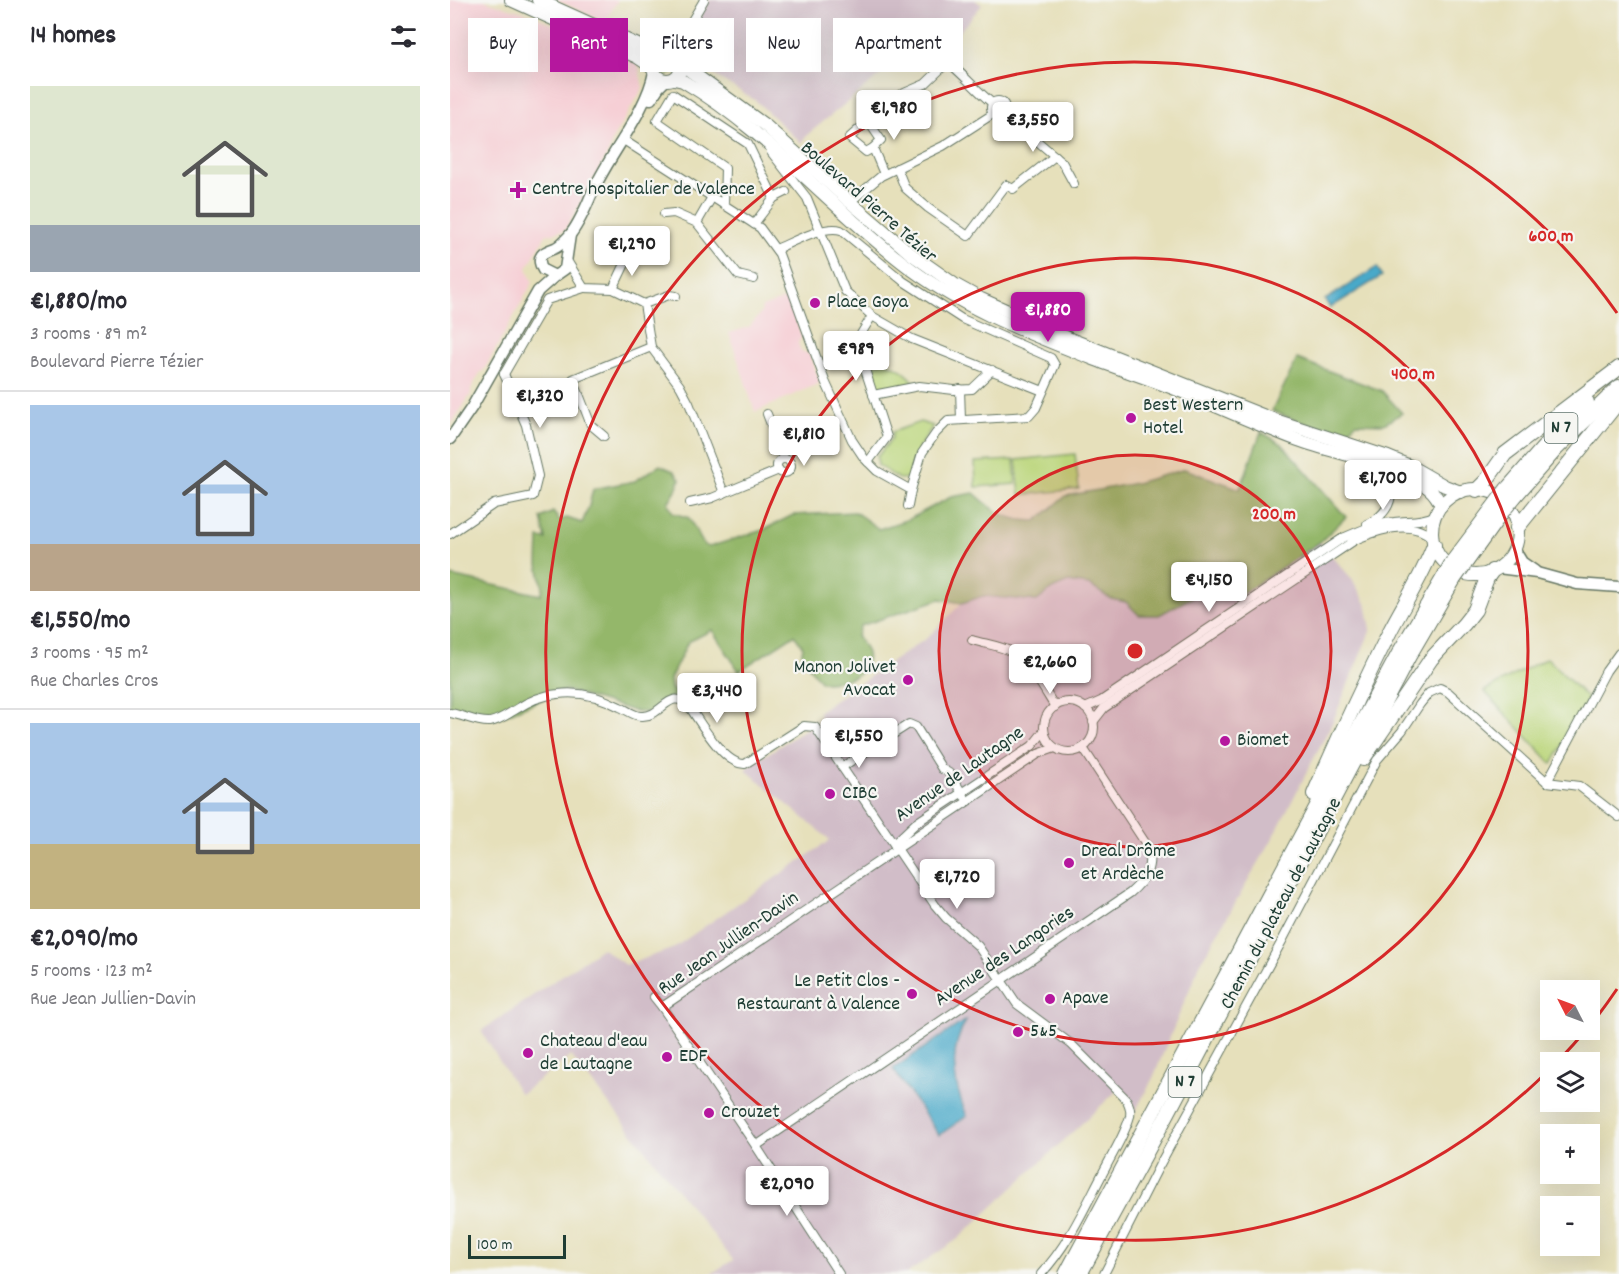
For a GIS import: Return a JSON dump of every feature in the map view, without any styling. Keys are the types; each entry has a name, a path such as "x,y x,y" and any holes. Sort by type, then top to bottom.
{"highway":[{"path":"1477,490 1505,454 1619,370"},
{"name":"N 7","path":"1066,1274 1399,653 1497,510 1569,419 1619,370"},
{"name":"N 7","path":"1512,492 1619,387"},
{"path":"1517,528 1619,401"},
{"path":"1251,930 1362,689 1409,594 1427,564 1433,542"},
{"path":"1307,846 1431,658 1469,618 1492,571"},
{"name":"N 7","path":"1080,1274 1168,1113 1450,577"}],"main road":[{"path":"511,0 640,59"},
{"path":"538,0 640,46"},
{"path":"624,141 649,93 652,72"},
{"path":"655,72 657,76 670,80"},
{"path":"450,439 466,417 538,291 543,270 540,263 541,256 547,249 556,248 570,234 595,187 654,93 678,75 679,72"},
{"name":"Boulevard Pierre Tézier","path":"695,72 766,126 910,253 937,273 981,299 1078,342 1275,420 1388,457 1461,492"},
{"name":"Boulevard Pierre Tézier","path":"670,80 683,81 714,100 760,135 903,263 948,294 1017,329 1136,373 1296,439 1383,465 1406,475 1432,490 1438,511"},
{"path":"538,291 558,274 567,258 570,234"},
{"path":"556,248 567,258"},
{"path":"543,270 558,274"},
{"path":"1492,571 1507,560 1514,549 1517,528 1514,515 1502,499 1490,492 1477,490 1452,496 1438,511 1433,526 1433,542 1442,560 1455,570 1468,574 1492,571 1537,573 1577,584 1619,587"},
{"path":"1514,549 1522,562 1537,573"}],"street":[{"path":"693,18 704,0"},
{"path":"868,121 881,140 866,152 849,138 868,121 896,97 925,84 948,62 992,103"},
{"path":"724,205 725,168 657,121 673,94 748,144 774,198"},
{"path":"997,100 1003,102 1006,107 1004,113 999,116 993,114 990,109 992,103 997,100"},
{"path":"1004,113 1062,162 1074,184"},
{"path":"850,202 884,174 943,146 993,114"},
{"path":"760,135 807,198 845,291 872,316 912,339 1043,391"},
{"path":"624,141 760,228 776,249 825,381 852,440 877,471 911,489"},
{"path":"873,148 884,174"},
{"path":"897,168 904,188 968,236 1006,185 1013,189 1055,156"},
{"path":"754,224 774,198 786,192"},
{"path":"697,223 712,197"},
{"path":"664,214 674,213 697,223 738,275 754,279"},
{"path":"776,249 821,231 833,228 841,230 903,281 962,319 1051,358 1055,365 1036,408 1029,416 948,421 922,453 908,506"},
{"path":"613,289 628,254"},
{"path":"567,258 582,284"},
{"path":"558,274 572,274 582,284"},
{"path":"504,375 547,300 582,284 613,289 644,304 669,295 676,296"},
{"path":"644,304 651,347 680,386 689,403 724,493"},
{"path":"868,462 887,436 856,342 872,316"},
{"path":"604,436 591,425 573,379 651,347"},
{"path":"873,395 919,386 972,389 992,370"},
{"path":"490,376 504,375"},
{"path":"450,534 494,504 533,496 538,476 526,425 504,375"},
{"path":"960,389 961,420"},
{"path":"690,503 724,493 779,470 777,465 784,458 767,414"},
{"path":"1084,708 1101,701 1355,528 1380,518 1390,503 1389,484 1379,471 1335,452"},
{"path":"1343,538 1371,526 1421,521 1438,511"},
{"path":"1093,722 1084,708 1070,702 1054,707 1047,715 1044,731 1055,748 1066,752 1083,748 1092,737 1093,722 1104,708 1355,540 1389,528 1418,530 1428,534 1433,542"},
{"path":"972,640 1016,655 1025,664 1054,707"},
{"path":"1619,653 1606,670 1547,782 1579,786 1619,817"},
{"name":"Chemin du plateau de Lautagne","path":"1104,1274 1159,1166 1282,941 1377,760 1402,731 1429,693 1440,688 1448,692 1547,782"},
{"path":"450,713 484,722 493,722 534,700 557,693 570,693 596,697 642,717 654,714 676,699 683,700 724,754 740,764 745,764 808,725 814,727 935,905 946,918 978,946 1017,1004 1087,1058 1130,1105 1128,1122 1072,1232 1053,1262 1041,1274"},
{"path":"842,767 909,724 916,727 942,769 950,773 968,801"},
{"name":"Avenue de Lautagne","path":"896,848 902,835 916,823 1032,746 1044,731"},
{"name":"Avenue de Lautagne","path":"896,848 1043,751 1055,748"},
{"name":"Avenue des Langories","path":"756,1146 1130,893 1141,883 1148,872 1151,859 1148,848 1083,748"},
{"name":"Rue Jean Jullien-Davin","path":"839,1274 756,1146 662,1008 896,848"},
{"path":"654,997 662,1008"}],"shaded area":[{"name":"Centre hospitalier de Valence","path":"450,0 483,0 532,15 550,23 550,72 628,72 628,59 638,64 643,88 613,138 609,151 565,230 546,235 527,268 533,282 471,389 471,394 450,426"},
{"path":"556,0 618,0 607,18 598,18"},
{"path":"710,0 975,0 982,5 963,27 963,18 833,18 833,72 884,72 807,135 801,143 756,101 709,72 734,72 734,18 699,18"},
{"path":"788,298 802,337 798,343 801,351 810,354 820,383 755,412 729,333 749,327 761,313 762,307"},
{"path":"1320,542 1352,579 1366,603 1371,629 1333,721 1273,838 1200,964 1153,1078 1134,1114 1133,1105 1121,1087 958,1239 906,1274 711,1274 733,1260 571,1056 520,1094 481,1031 602,948 625,965 672,949 830,840 747,771 747,767 820,720 819,711 927,638 962,603 982,596 1037,601 1052,589 1068,582 1089,585 1111,599 1126,602 1139,615 1159,615 1196,595 1221,599 1242,594"}],"green space":[{"path":"1297,359 1382,391 1402,413 1384,424 1356,423 1341,437 1272,411"},
{"path":"884,362 901,370 915,383 879,388 874,385 868,367"},
{"path":"920,422 933,426 919,447 909,478 899,479 878,465 877,457 892,438 892,432"},
{"path":"1261,432 1282,444 1346,517 1320,542 1242,594 1221,599 1196,595 1159,615 1139,615 1126,602 1111,599 1089,585 1068,582 1052,589 1037,601 983,596 962,603 940,599 860,626 857,636 867,653 864,668 852,677 828,682 821,682 801,657 803,647 794,635 739,671 712,630 688,642 670,679 671,688 676,694 650,713 634,711 565,690 497,718 450,711 450,576 541,595 543,588 538,565 539,538 546,539 541,518 553,512 559,520 567,518 582,523 593,489 635,481 660,465 674,471 680,479 668,503 673,513 689,518 704,545 709,547 763,530 793,515 855,512 879,529 909,519 951,497 974,493 1002,514 1026,521 1036,521 1066,496 1136,483 1185,469 1240,489"},
{"path":"1075,454 1079,489 1020,495 1016,460"},
{"path":"1014,460 1016,484 976,487 975,462"},
{"path":"1547,658 1588,699 1552,764 1484,691"}],"water":[{"path":"1377,267 1382,276 1330,308 1325,300"},
{"path":"967,1019 957,1043 955,1067 958,1092 967,1116 939,1135 893,1069"}],"place":[{"name":"Centre hospitalier de Valence","path":"518,190"},
{"name":"Place Goya","path":"815,303"},
{"name":"Best Western Hotel","path":"1131,418"},
{"name":"Manon Jolivet Avocat","path":"908,680"},
{"name":"Biomet","path":"1225,741"},
{"name":"CIBC","path":"830,794"},
{"name":"Dreal Drôme et Ardèche","path":"1069,863"},
{"name":"Le Petit Clos - Restaurant à Valence","path":"912,994"},
{"name":"Apave","path":"1050,999"},
{"name":"5&5","path":"1018,1032"},
{"name":"Chateau d'eau de Lautagne","path":"528,1053"},
{"name":"EDF","path":"667,1057"},
{"name":"Crouzet","path":"709,1113"}]}
